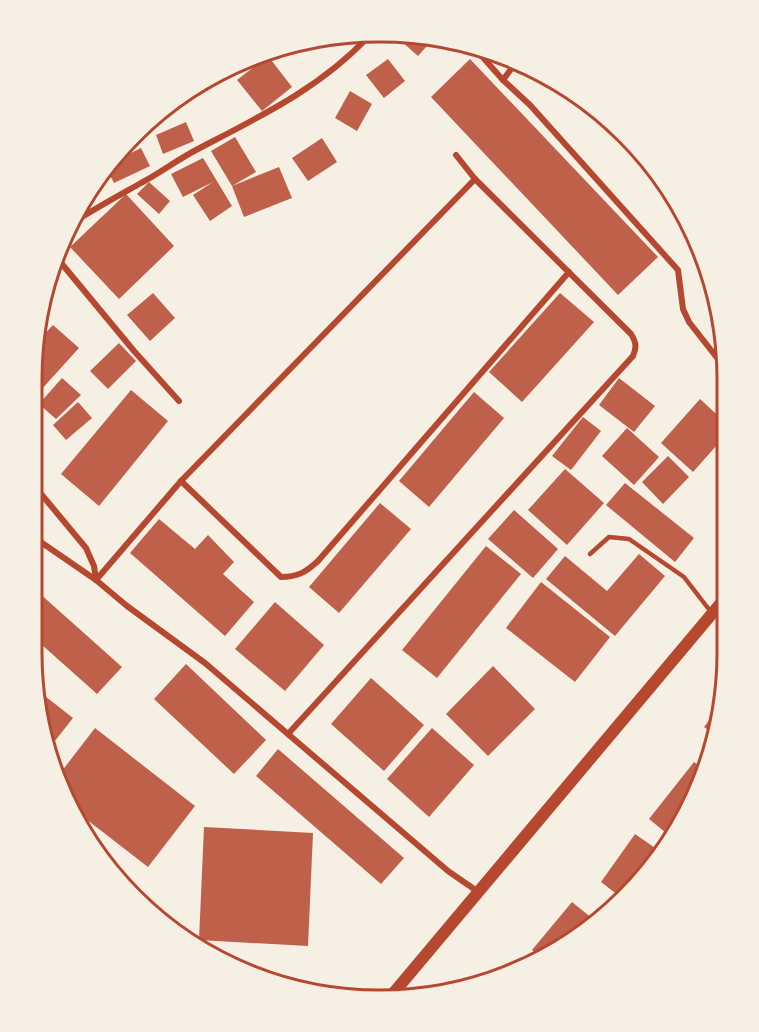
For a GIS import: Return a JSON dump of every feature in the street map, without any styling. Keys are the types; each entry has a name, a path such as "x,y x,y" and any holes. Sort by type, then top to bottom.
{"main road":[{"path":"396,989 717,607"}],"street":[{"path":"85,215 188,154 295,98 350,56 363,43"},
{"path":"484,59 538,113 678,270 683,309 689,322 716,356"},
{"path":"503,80 511,69"},
{"path":"288,734 633,356 636,348 631,334 475,179 456,155"},
{"path":"96,580 181,482 475,179"},
{"path":"62,265 179,401"},
{"path":"181,482 281,577 304,574 326,552 569,272"},
{"path":"42,495 86,548 94,566 96,580"},
{"path":"42,543 96,580 127,606 205,663 448,871 477,891"}],"lane":[{"path":"590,554 609,537 629,539 684,577 712,613"}],"building":[{"path":"403,43 427,45 418,56"},
{"path":"388,59 405,81 384,98 366,75"},
{"path":"470,59 658,257 618,295 431,97"},
{"path":"271,60 292,87 262,111 237,80 255,66"},
{"path":"235,75 191,100 211,87"},
{"path":"350,91 372,104 357,131 335,118"},
{"path":"186,122 194,141 163,154 156,135"},
{"path":"235,137 256,172 232,186 211,151"},
{"path":"322,138 337,162 308,181 292,158"},
{"path":"141,148 150,166 114,183 111,176 129,154"},
{"path":"203,158 232,206 210,221 193,195 213,182 183,197 171,174"},
{"path":"279,167 292,198 244,217 232,186"},
{"path":"149,182 170,201 159,214 137,194"},
{"path":"126,194 174,246 119,299 70,247"},
{"path":"153,293 175,318 150,341 127,315"},
{"path":"560,293 594,322 522,402 489,372"},
{"path":"53,325 79,348 42,389 43,357 45,333"},
{"path":"119,343 136,361 108,389 90,371"},
{"path":"62,378 81,395 56,419 42,407 42,401"},
{"path":"619,378 655,406 634,432 599,405"},
{"path":"131,390 168,421 99,506 61,474"},
{"path":"474,392 504,418 429,507 399,481"},
{"path":"700,399 717,415 717,445 693,472 661,443"},
{"path":"78,402 92,418 66,440 53,425"},
{"path":"583,417 601,431 571,470 552,456"},
{"path":"627,428 659,457 634,485 602,456"},
{"path":"668,456 689,477 663,504 642,482"},
{"path":"565,469 604,503 567,545 528,510"},
{"path":"625,483 694,538 675,562 606,505"},
{"path":"380,503 411,529 339,613 309,587"},
{"path":"514,510 558,549 533,578 488,539"},
{"path":"159,519 195,549 208,535 234,562 223,574 254,602 225,636 130,553"},
{"path":"486,546 521,574 437,678 402,650"},
{"path":"639,554 665,576 615,636 546,579 565,556 607,591"},
{"path":"541,582 610,637 575,682 506,628"},
{"path":"42,596 122,667 97,694 42,645"},
{"path":"275,602 324,645 285,691 235,649"},
{"path":"186,664 266,740 234,774 154,699"},
{"path":"493,666 535,709 488,756 446,714"},
{"path":"371,678 424,725 384,771 331,724"},
{"path":"45,696 73,718 54,742"},
{"path":"711,717 708,730 704,727"},
{"path":"95,728 195,806 148,867 86,819 63,769"},
{"path":"432,728 474,765 429,817 387,779"},
{"path":"278,749 404,858 381,884 256,776"},
{"path":"694,762 698,765 682,802 665,832 649,819"},
{"path":"204,827 313,833 308,946 203,940 199,937"},
{"path":"635,834 655,848 616,893 601,882"},
{"path":"572,902 590,916 548,945 534,952 532,950"}]}
